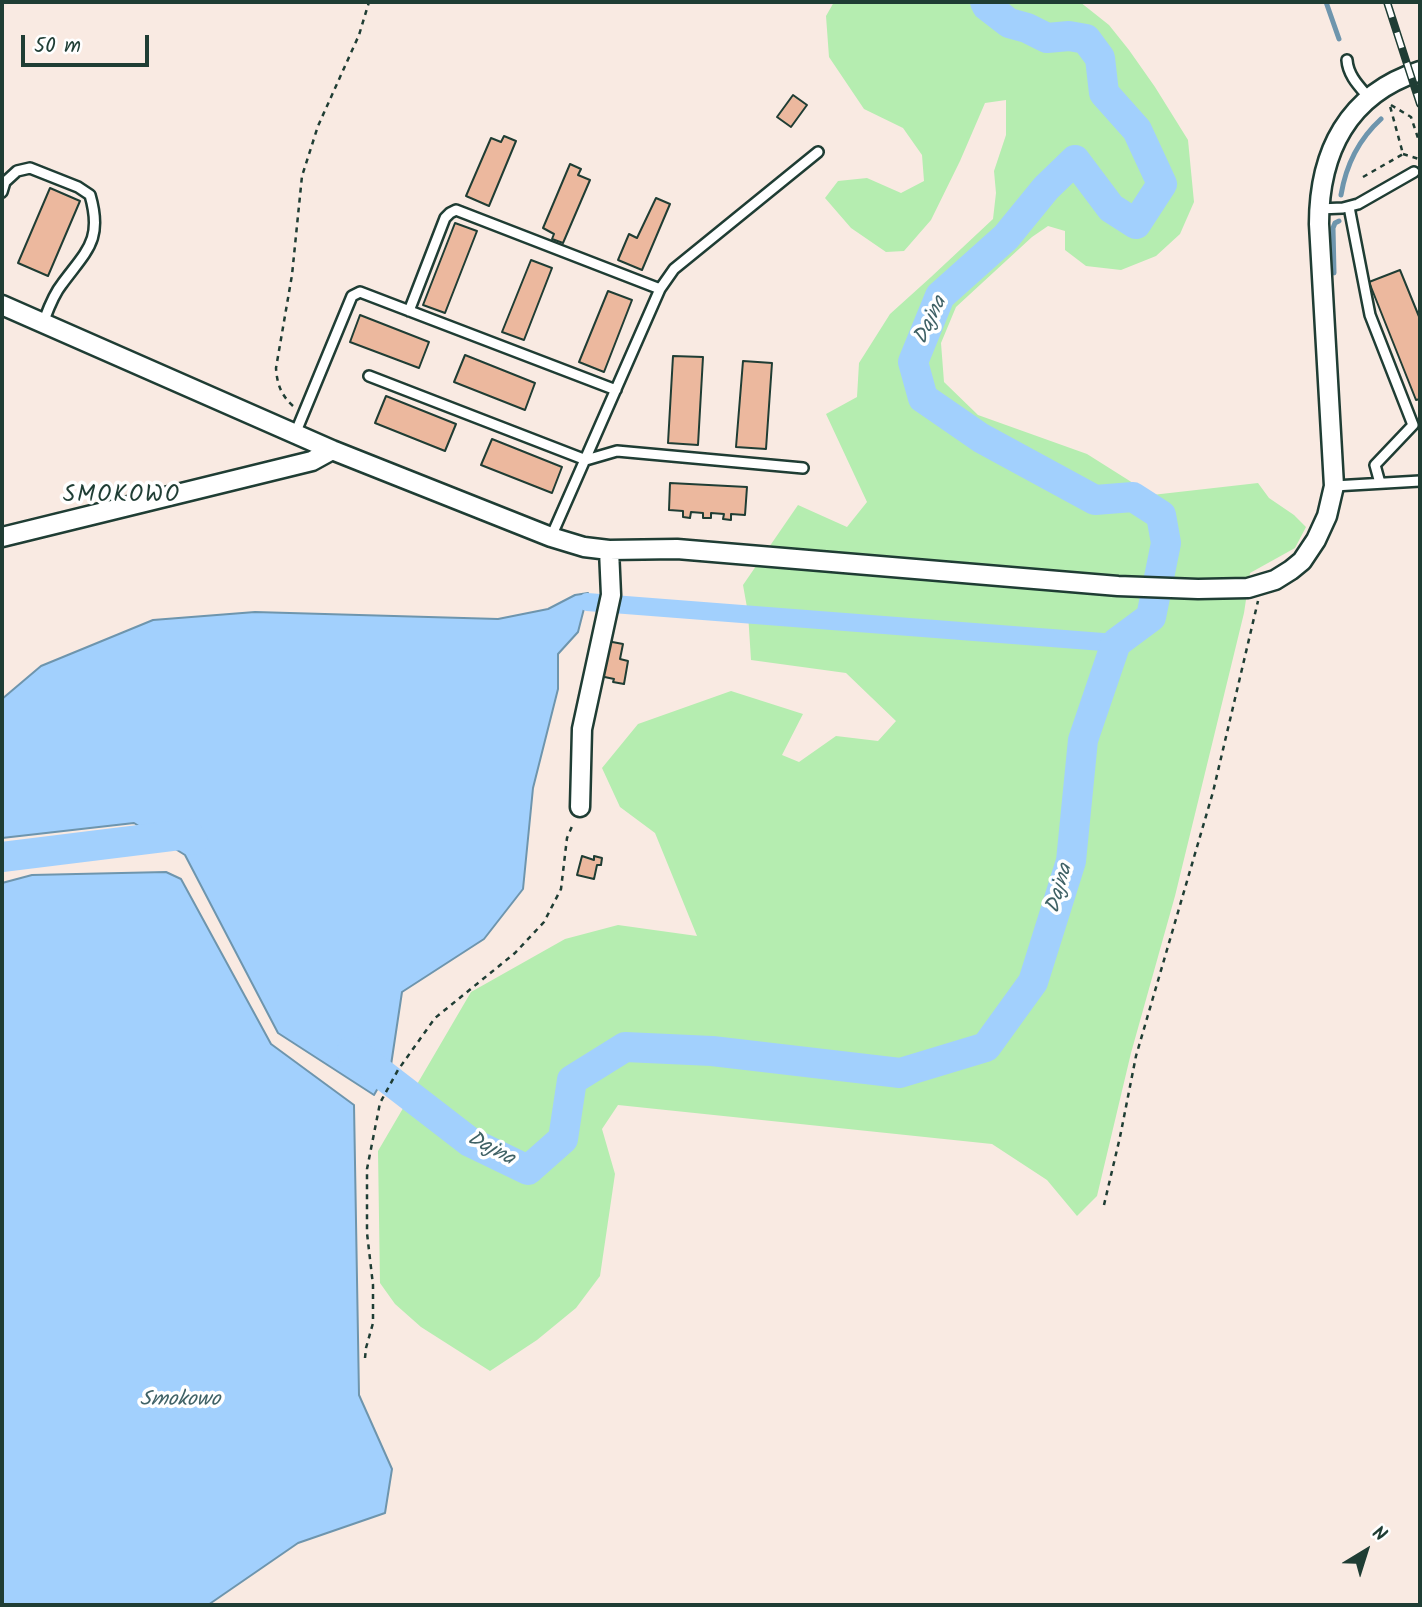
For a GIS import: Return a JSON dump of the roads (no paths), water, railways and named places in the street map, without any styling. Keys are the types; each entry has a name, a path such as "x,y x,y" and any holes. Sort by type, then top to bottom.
{"street":[{"path":"2,305 332,450 551,537 584,547 609,550 677,549 1118,586 1248,588 1275,580 1302,561 1327,516 1334,486 1320,209 1329,155 1345,126 1378,100 1393,83 1420,71"},
{"path":"2,537 312,461 332,450"},
{"path":"580,807 582,729 611,595 609,550"}],"lane":[{"path":"1347,60 1351,75 1378,100"},
{"path":"551,537 660,289 674,269 818,152"},
{"path":"2,191 5,182 17,171 30,169 78,187 90,195 94,208 93,239 61,285 43,323"},
{"path":"1320,209 1349,207 1414,172"},
{"path":"1349,207 1370,315 1413,425 1375,464 1380,483"},
{"path":"409,312 445,218 456,210 660,289"},
{"path":"295,434 352,296 360,292 616,390"},
{"path":"369,376 586,460 617,451 803,468"},
{"path":"1334,486 1420,481"}],"water":[{"path":"588,593 578,632 558,654 558,689 533,788 523,889 484,939 402,992 391,1065 374,1095 278,1033 185,855 134,823 2,838 2,699 41,666 153,620 255,612 498,619 548,609 575,595"},
{"name":"Smokowo","path":"166,872 181,879 271,1044 354,1105 359,1395 392,1469 385,1513 298,1543 208,1605 2,1605 2,883 32,875"}],"waterway":[{"name":"Dajna","path":"352,1051 470,1142 528,1170 563,1139 572,1080 625,1047 712,1051 900,1073 986,1047 1033,982 1071,861 1083,740 1116,643 1151,617 1166,543 1161,515 1133,497 1095,500 981,438 923,398 913,362 940,296 1006,237 1046,188 1075,160 1111,208 1136,224 1162,184 1137,130 1104,93 1100,58 1086,39 1069,36 1047,38 1009,23 985,2"},
{"path":"1326,2 1339,39"},
{"path":"1341,195 1354,154 1381,119"},
{"path":"1334,273 1333,228 1339,221"},
{"path":"587,602 1116,643"},
{"name":"Dajna","path":"2,857 188,834 193,840"}],"railway":[{"path":"1387,2 1420,104"}],"district":[{"name":"SMOKOWO","path":"122,497"}]}
